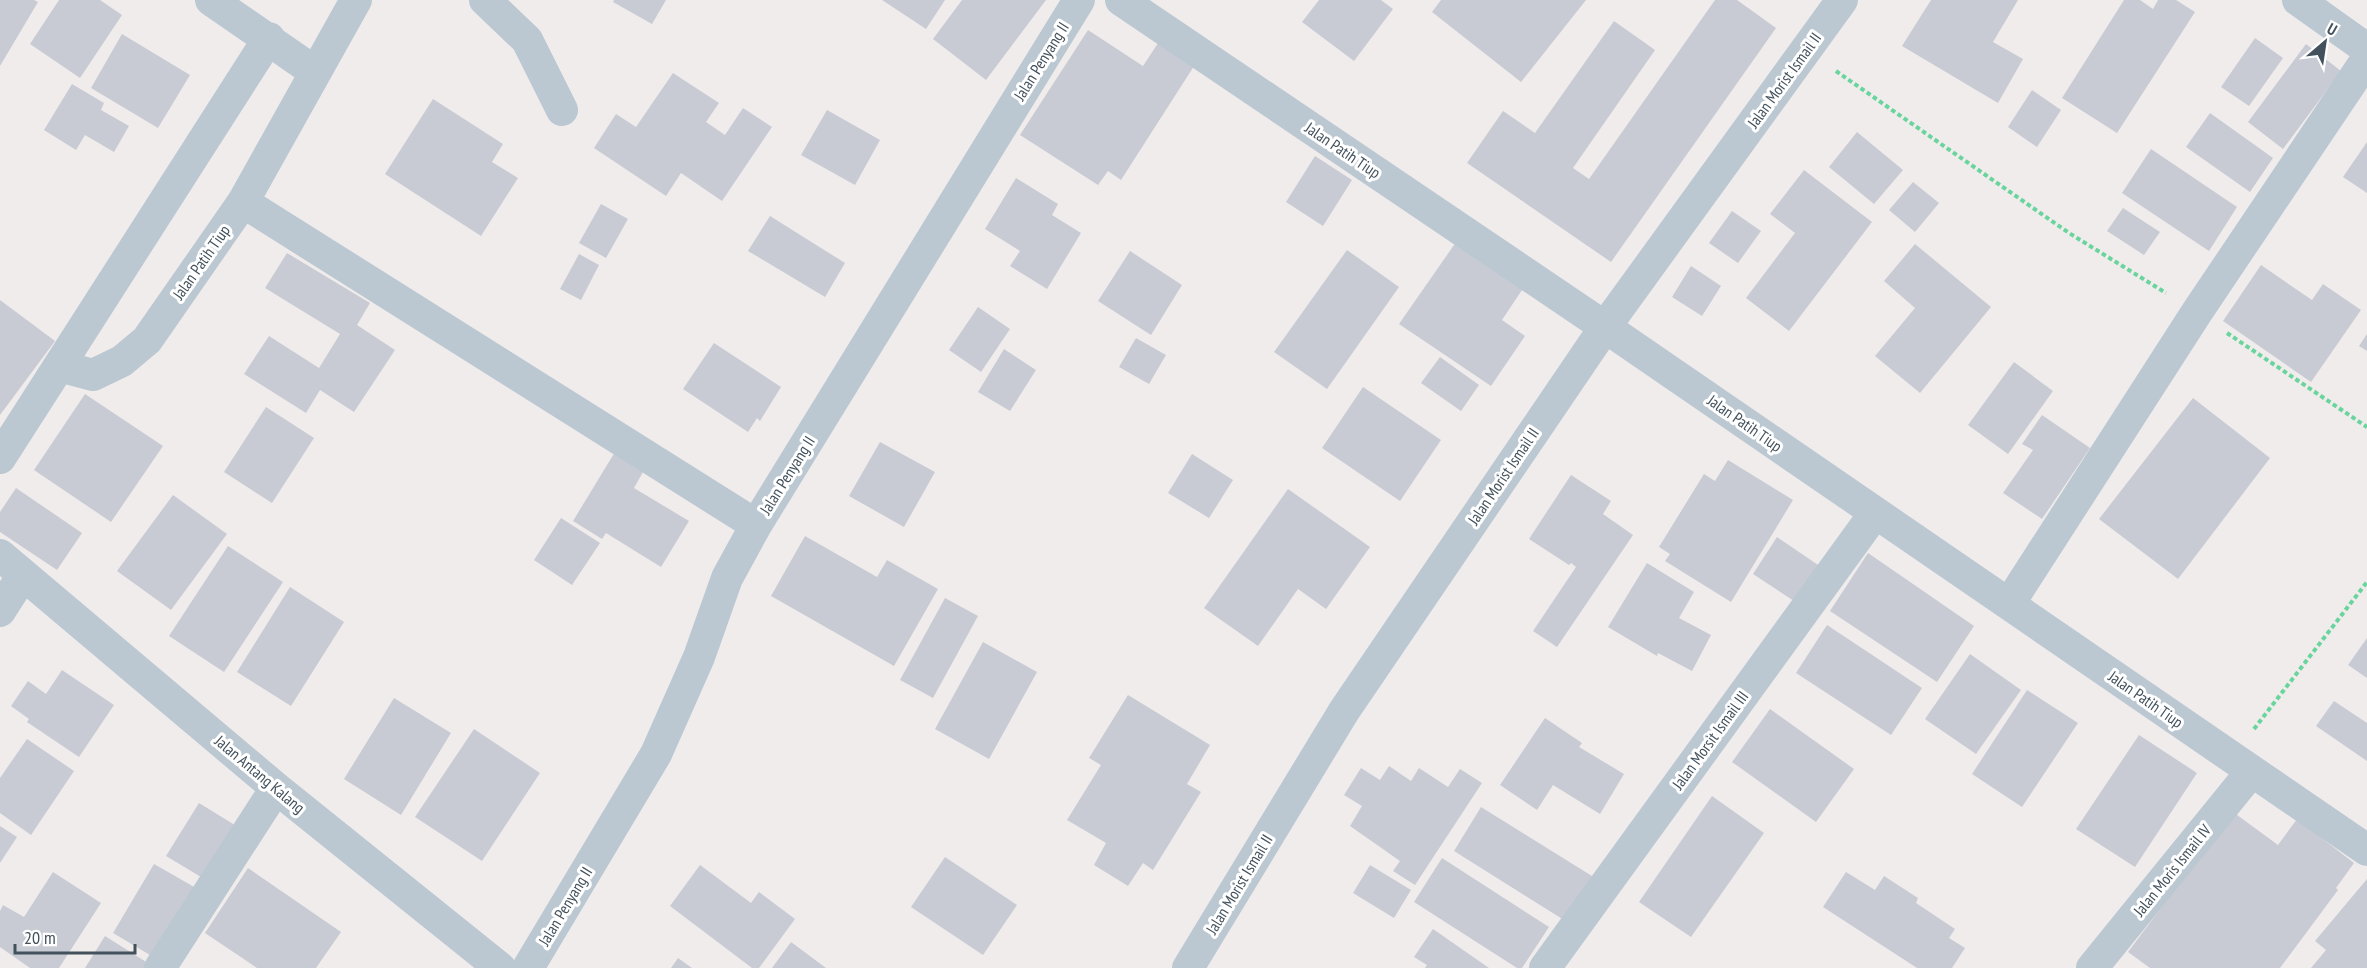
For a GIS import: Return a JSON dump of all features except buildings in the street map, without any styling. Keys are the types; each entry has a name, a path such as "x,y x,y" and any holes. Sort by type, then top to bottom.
{"street":[{"path":"211,0 315,72"},
{"name":"Jalan Patih Tiup","path":"59,366 93,375 122,360 147,340 243,202 356,0"},
{"path":"485,0 527,40 562,110"},
{"name":"Jalan Penyang II","path":"528,968 656,754 699,657 727,578 756,525 1079,0"},
{"name":"Jalan Patih Tiup","path":"1121,0 1605,327 2367,850"},
{"name":"Jalan Morist Ismail II","path":"1188,968 1344,711 1605,327 1842,0"},
{"path":"2298,0 2367,49"},
{"path":"0,458 269,38"},
{"path":"2009,604 2197,312 2367,59"},
{"path":"243,202 756,525"},
{"name":"Jalan Morsit Ismail III","path":"1545,968 1875,513"},
{"name":"Jalan Antang Kalang","path":"0,555 276,788 500,968"},
{"path":"0,611 24,575"},
{"name":"Jalan Moris Ismail IV","path":"2092,968 2242,764"},
{"path":"160,968 276,788"}],"path":[{"path":"1806,50 2070,233 2197,312 2367,427"},
{"path":"2242,764 2367,582"}]}
